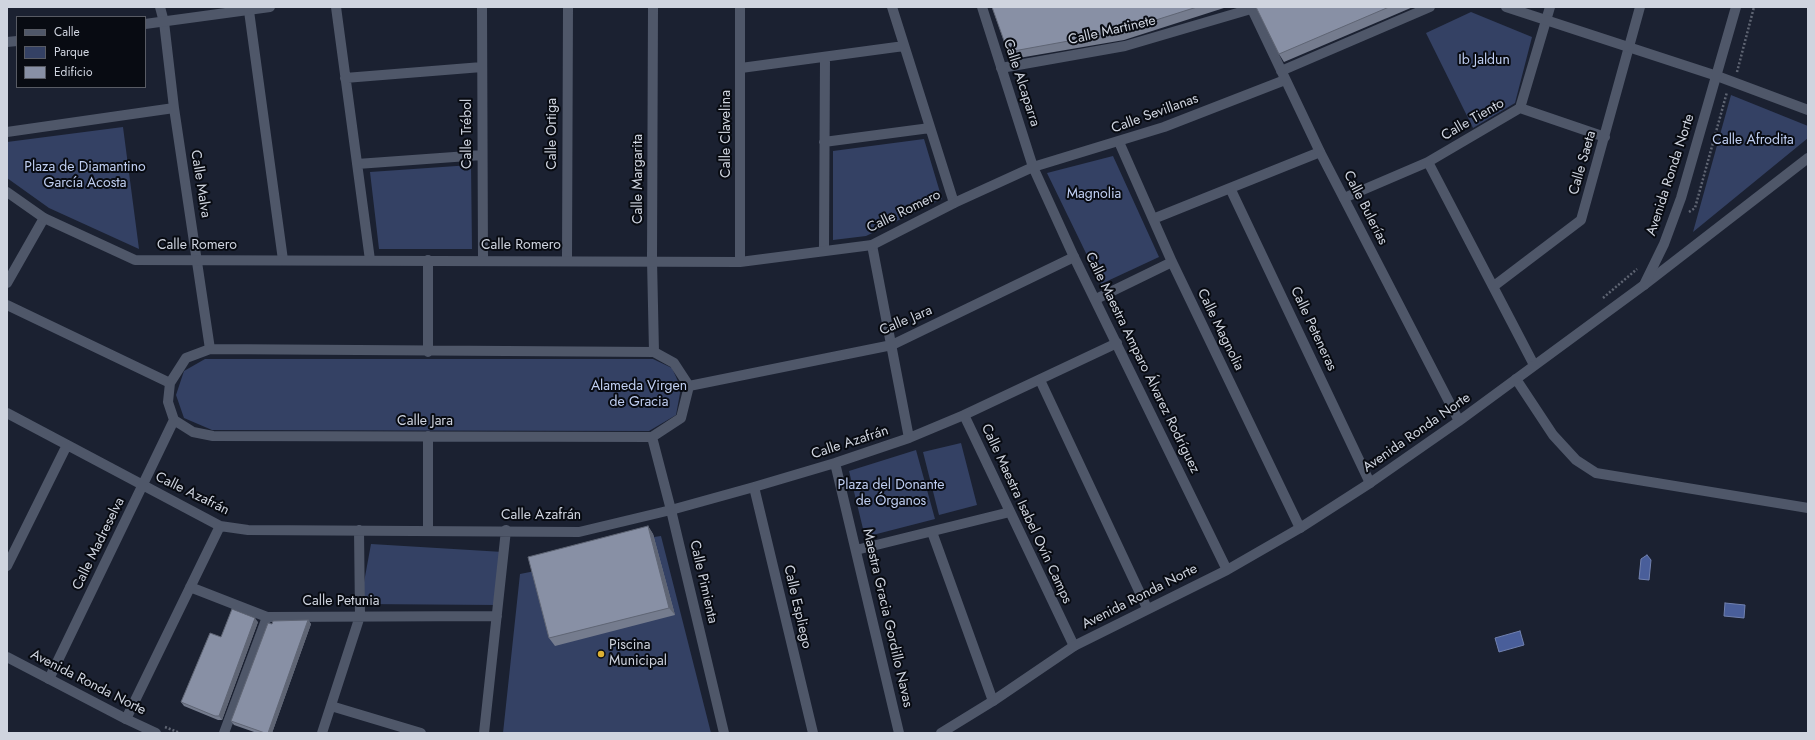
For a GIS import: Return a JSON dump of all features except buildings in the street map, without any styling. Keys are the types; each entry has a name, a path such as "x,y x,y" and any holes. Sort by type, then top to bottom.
{"street":[{"name":"Calle Malva","path":"160,7 164,22 174,108 210,349"},
{"path":"146,24 270,7"},
{"path":"336,7 370,260"},
{"name":"Calle Trébol","path":"482,7 483,260"},
{"name":"Calle Ortiga","path":"567,260 568,7"},
{"name":"Calle Margarita","path":"653,7 652,260 654,352"},
{"name":"Calle Clavelina","path":"740,7 740,262"},
{"path":"892,7 954,203"},
{"name":"Calle Alcaparra","path":"982,7 1033,167"},
{"name":"Calle Sevillanas","path":"1033,167 1119,142 1283,76 1430,7"},
{"path":"1506,7 1717,76 1808,110"},
{"name":"Calle Tiento","path":"1344,198 1428,162 1520,108 1550,7"},
{"name":"Calle Saeta","path":"1494,286 1581,220 1640,7"},
{"name":"Avenida Ronda Norte","path":"941,733 993,701 1074,646 1147,608 1227,570 1300,528 1370,483 1534,366 1644,285 1664,244 1681,198 1736,7"},
{"name":"Calle Martinete","path":"1001,68 1124,46 1251,8"},
{"name":"Calle Bulerías","path":"1251,8 1320,152 1459,420"},
{"path":"249,11 282,260"},
{"path":"741,68 904,46"},
{"path":"824,58 824,250"},
{"path":"345,78 482,67"},
{"path":"7,132 174,108"},
{"path":"1520,108 1605,137"},
{"path":"824,142 930,128"},
{"name":"Calle Magnolia","path":"1119,142 1172,262 1300,528"},
{"path":"1153,219 1320,152"},
{"path":"357,164 482,154"},
{"path":"1644,285 1808,158"},
{"path":"1428,162 1494,286 1534,366"},
{"name":"Calle Romero","path":"7,192 44,218 135,260 652,260 740,262 872,245 954,203 1033,167"},
{"name":"Calle Maestra Amparo Álvarez Rodríguez","path":"1033,167 1074,257 1096,299 1227,570"},
{"name":"Calle Peteneras","path":"1230,188 1370,483"},
{"path":"7,283 44,218"},
{"path":"872,245 909,438"},
{"name":"Calle Jara","path":"689,386 892,345 1074,257"},
{"path":"428,260 428,352"},
{"path":"1096,299 1172,262"},
{"path":"7,305 170,383"},
{"name":"Calle Azafrán","path":"7,413 220,526 248,530 506,530 579,532 671,510 754,487 835,463 909,438 964,416 1117,343"},
{"path":"174,420 168,402 170,383 186,358 210,349 428,352 654,352 674,363 689,386 681,418 652,438"},
{"path":"1516,379 1553,435 1576,460 1596,473 1808,508"},
{"path":"1040,380 1147,608"},
{"name":"Calle Maestra Isabel Ovín Camps","path":"964,416 1074,646"},
{"name":"Calle Jara","path":"174,420 193,432 213,436 652,438"},
{"name":"Calle Madreselva","path":"49,679 174,420"},
{"path":"428,436 428,530"},
{"name":"Calle Pimienta","path":"652,438 671,510 724,733"},
{"path":"7,566 67,444"},
{"name":"Maestra Gracia Gordillo Navas","path":"835,463 899,733"},
{"name":"Calle Espliego","path":"754,487 813,733"},
{"path":"856,550 1010,512"},
{"path":"126,719 220,526"},
{"path":"322,733 360,616 359,530"},
{"path":"484,733 506,530"},
{"path":"932,532 993,701"},
{"name":"Calle Petunia","path":"190,586 267,617 497,616"},
{"path":"224,733 267,617"},
{"name":"Avenida Ronda Norte","path":"7,657 156,733"},
{"path":"331,706 421,733"}],"path":[{"path":"1673,220 1695,208 1731,82 1737,74 1754,7"},
{"path":"1601,300 1632,275 1640,266"}],"green space":[{"name":"Ib Jaldun","path":"1471,12 1532,37 1515,103 1473,128 1426,33"},
{"name":"Calle Afrodita","path":"1731,95 1808,126 1808,138 1693,232"},
{"name":"Plaza de Diamantino García Acosta","path":"123,127 139,249 49,208 7,178 7,142"},
{"path":"924,139 942,199 866,236 833,240 833,151"},
{"name":"Magnolia","path":"1113,156 1159,257 1101,284 1047,173"},
{"path":"471,165 472,249 379,249 370,172"},
{"name":"Alameda Virgen de Gracia","path":"205,359 653,359 672,368 681,388 676,415 649,431 212,430 184,418 176,395 184,371"},
{"path":"961,443 977,505 939,515 923,452"},
{"name":"Plaza del Donante de Órganos","path":"916,450 935,519 865,537 849,471"},
{"name":"Piscina Municipal","path":"653,534 654,537 661,536 711,733 503,733 520,574 535,571 534,564"},
{"path":"371,544 503,552 498,605 360,604"}],"shaded area":[{"path":"1647,555 1651,560 1649,580 1639,579 1641,559"},
{"path":"1725,603 1745,605 1744,618 1724,616"},
{"path":"1520,631 1524,645 1499,652 1495,638"}],"place":[{"name":"Piscina Municipal","path":"601,654"}]}
